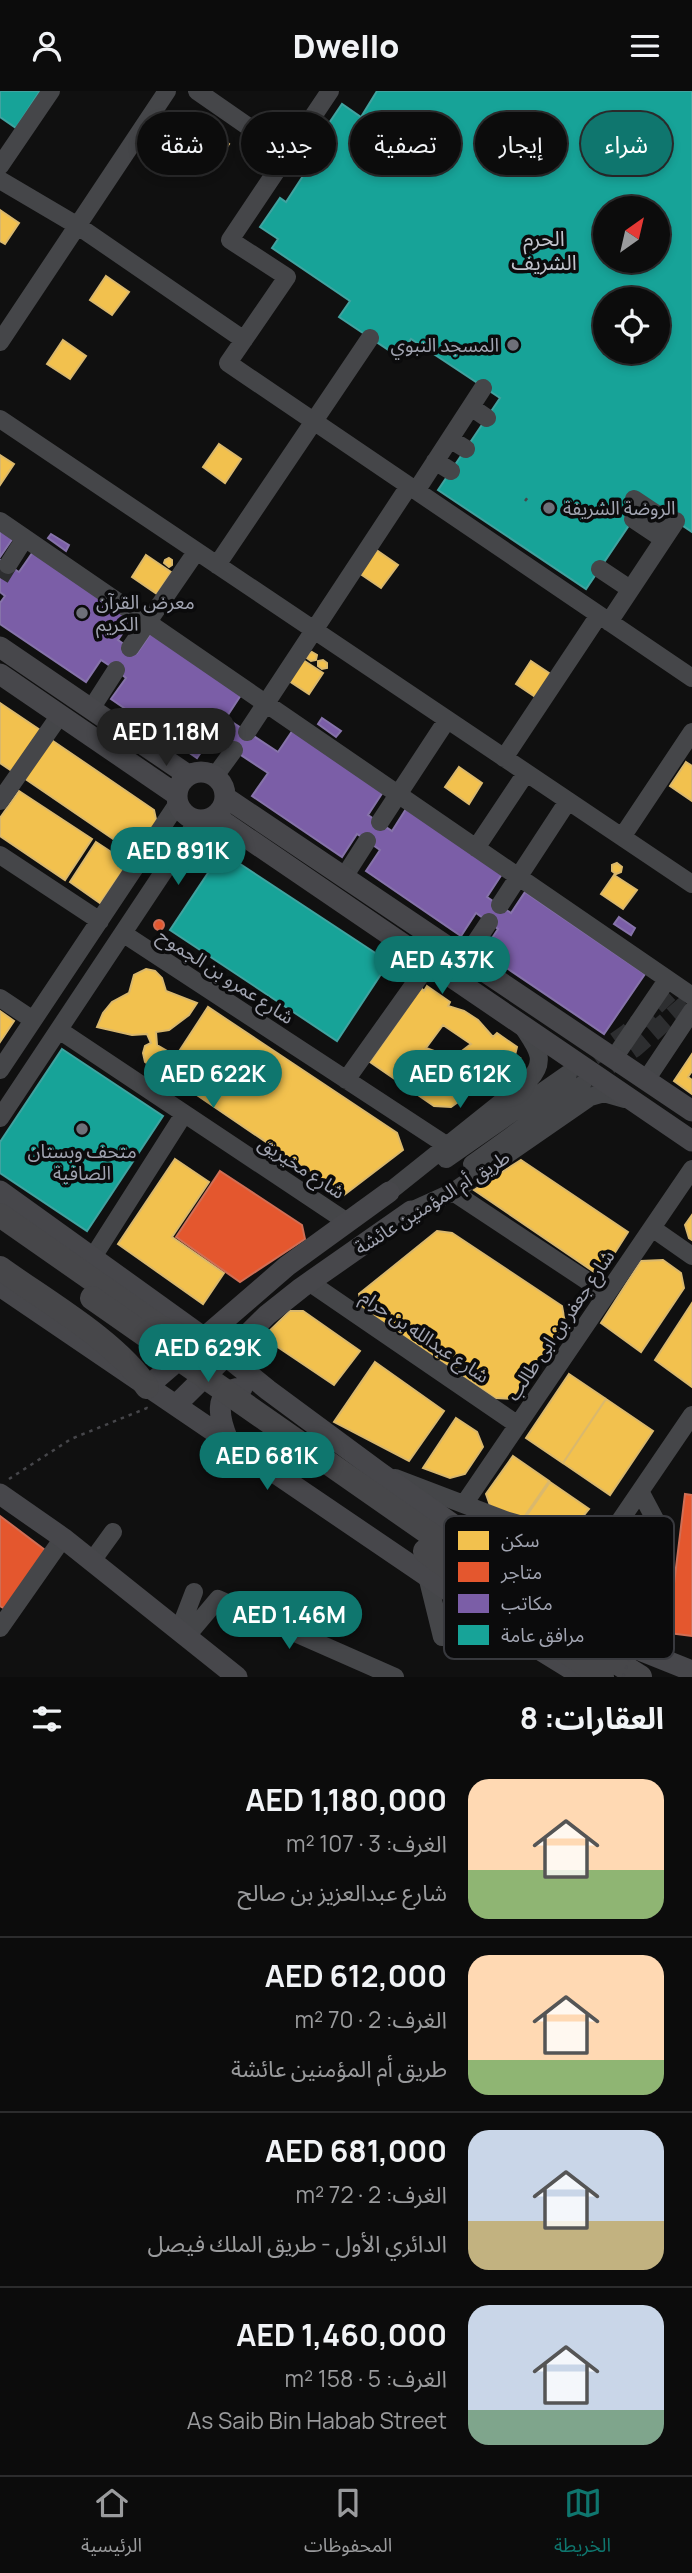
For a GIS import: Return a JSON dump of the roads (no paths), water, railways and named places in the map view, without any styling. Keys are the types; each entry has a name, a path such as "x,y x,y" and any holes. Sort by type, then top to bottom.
{"highway":[{"path":"0,1215 90,1267 160,1327 182,1336 203,1337"},
{"path":"0,1233 444,1573"},
{"path":"0,1250 86,1309 444,1574"},
{"path":"0,1268 123,1357 147,1387"},
{"path":"569,1659 593,1675"},
{"path":"611,1659 640,1677"}],"main road":[{"path":"0,646 188,775"},
{"path":"0,674 178,799 188,816 206,818 430,962 692,1141"},
{"path":"178,799 182,781 188,775 202,772 215,776 221,782 225,797 220,811 206,818"},
{"path":"225,797 688,1108"},
{"path":"0,1191 90,1267"},
{"name":"طريق أم المؤمنين عائشة","path":"147,1387 287,1266 389,1192"},
{"name":"طريق أم المؤمنين عائشة","path":"176,1405 267,1315 309,1282 411,1211"},
{"path":"0,1286 228,1440 444,1574"},
{"path":"203,1337 268,1390 444,1518"},
{"path":"228,1440 220,1420 219,1409 223,1398 236,1388 268,1390"},
{"path":"0,1494 63,1538 237,1677"},
{"path":"662,1659 692,1671"}],"street":[{"path":"0,166 51,91"},
{"path":"0,342 167,91"},
{"path":"197,91 241,121"},
{"path":"316,112 330,91"},
{"path":"275,175 230,240 287,278 228,363 692,678"},
{"path":"0,180 78,226 244,339"},
{"path":"217,565 370,338"},
{"path":"247,732 412,489 436,461 483,388"},
{"path":"471,407 487,418"},
{"path":"0,419 692,884"},
{"path":"450,439 466,449"},
{"path":"436,461 451,471"},
{"path":"634,499 671,529"},
{"path":"633,519 671,529"},
{"path":"0,521 692,996"},
{"path":"504,758 604,619 630,589 671,529"},
{"path":"8,565 25,538"},
{"path":"130,648 196,552"},
{"path":"600,569 630,589"},
{"path":"91,709 116,670"},
{"path":"0,801 60,715"},
{"path":"380,822 447,720"},
{"path":"622,837 692,732"},
{"path":"215,776 234,750"},
{"path":"476,848 526,773"},
{"path":"0,1070 178,799"},
{"path":"500,905 568,801"},
{"path":"0,1118 206,818"},
{"path":"344,877 367,841"},
{"path":"0,855 100,921"},
{"path":"465,958 489,922"},
{"name":"شارع عمرو بن الجموح","path":"124,934 446,1145"},
{"path":"346,1080 430,962"},
{"path":"614,1058 667,980"},
{"path":"0,998 33,1020"},
{"path":"646,1080 692,1011"},
{"name":"طريق أم المؤمنين عائشة","path":"389,1192 538,1070 540,1059 521,1024"},
{"name":"شارع مخيريق","path":"59,1030 347,1222"},
{"path":"389,1192 575,1080 411,1211"},
{"name":"طريق أم المؤمنين عائشة","path":"411,1211 453,1192 590,1097 604,1093 641,1106"},
{"path":"670,1126 688,1108"},
{"path":"90,1267 184,1114"},
{"name":"شارع جعفر بن ابى طالب","path":"464,1504 692,1169"},
{"path":"453,1192 607,1294"},
{"path":"652,1228 692,1256"},
{"name":"شارع عبدالله بن حرام","path":"309,1282 517,1425"},
{"path":"624,1516 684,1442 692,1415"},
{"path":"379,1472 499,1516"},
{"path":"641,1493 653,1516"},
{"path":"92,1561 113,1532"},
{"path":"0,1628 63,1538"},
{"path":"179,1631 190,1590"},
{"path":"179,1631 218,1599 395,1677"}],"tunnel":[{"path":"0,578 8,565"},
{"path":"571,1072 627,1033 674,989"},
{"path":"587,1081 635,1048 688,1002"}],"place":[{"name":"المسجد النبوي","path":"513,345"},
{"name":"الروضة الشريفة","path":"549,508"},
{"name":"معرض القرآن الكريم","path":"82,613"},
{"name":"متحف وبستان الصافية","path":"82,1129"}],"district":[{"name":"الحرم الشريف","path":"544,251"}]}
